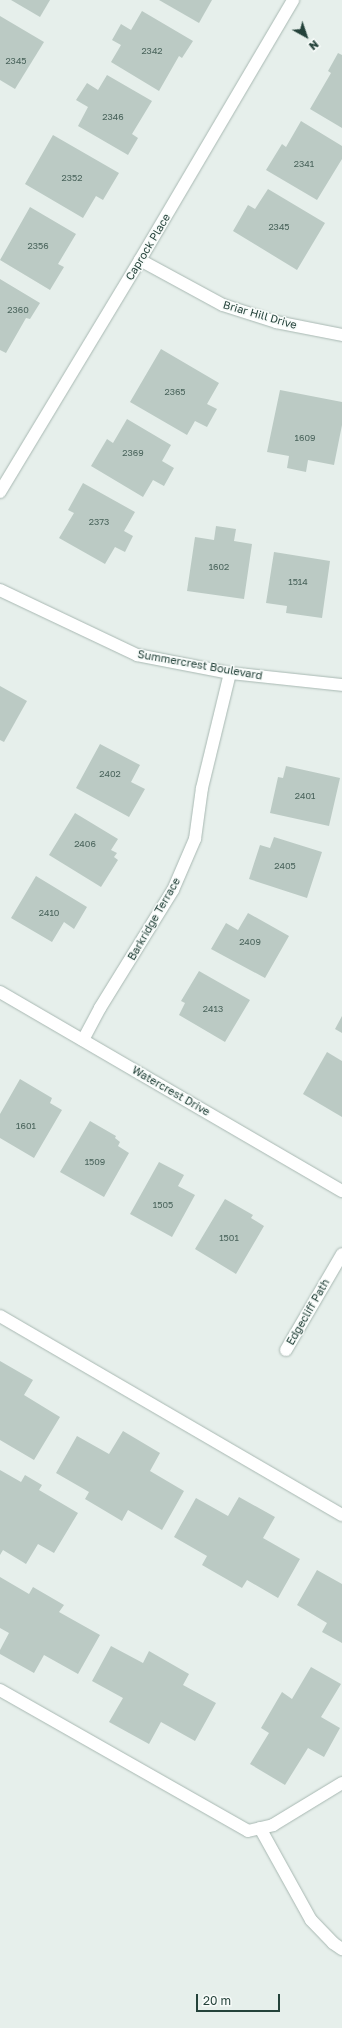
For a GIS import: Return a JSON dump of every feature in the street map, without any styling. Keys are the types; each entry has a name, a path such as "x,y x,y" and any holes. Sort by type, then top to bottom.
{"street":[{"name":"Caprock Place","path":"0,492 140,260 293,0"},
{"name":"Briar Hill Drive","path":"140,260 223,305 276,322 342,335"},
{"name":"Summercrest Boulevard","path":"0,590 137,655 230,673 342,685"},
{"name":"Barkridge Terrace","path":"83,1040 100,1008 173,890 195,839 202,788 230,673"},
{"name":"Watercrest Drive","path":"0,992 342,1191"},
{"name":"Edgecliff Path","path":"286,1350 342,1254"},
{"path":"0,1316 342,1515"},
{"path":"0,1690 248,1831 273,1825 342,1783"},
{"path":"260,1828 311,1920 333,1943 342,1948"}],"building":[{"path":"11,0 50,0 40,17"},
{"path":"159,0 212,0 199,23"},
{"path":"142,11 193,41 182,58 179,56 159,91 111,62 121,45 112,40 121,24 131,30"},
{"path":"0,16 44,42 15,89 0,80"},
{"path":"338,53 342,55 342,128 310,109 331,73 328,71"},
{"path":"107,75 152,101 132,134 138,138 128,155 78,126 88,107 76,100 87,83 98,90"},
{"path":"301,121 342,146 342,159 317,200 266,170 282,144 286,147"},
{"path":"53,135 119,173 103,200 96,196 83,218 25,184"},
{"path":"268,189 325,223 297,270 233,231 248,205 255,209"},
{"path":"30,207 76,234 58,264 64,267 50,290 0,260"},
{"path":"0,279 40,303 30,319 26,318 6,353 0,350"},
{"path":"161,349 219,383 207,404 217,409 207,427 195,421 187,435 130,402"},
{"path":"280,390 342,402 342,425 334,465 308,460 306,472 287,468 289,456 267,452"},
{"path":"127,419 171,445 162,461 174,468 164,486 153,480 143,497 91,466 107,439 113,443"},
{"path":"83,483 135,512 124,531 133,536 125,552 115,547 105,564 59,538 74,513 68,510"},
{"path":"216,526 236,529 234,541 252,544 244,599 187,591 195,537 214,540"},
{"path":"274,552 330,561 322,618 286,613 287,606 266,603"},
{"path":"0,686 27,701 4,742 0,740"},
{"path":"100,744 140,765 131,782 145,789 129,817 76,788"},
{"path":"286,766 340,778 329,826 270,813 278,777 283,778"},
{"path":"75,813 118,839 111,850 117,853 114,857 118,860 101,887 49,855"},
{"path":"274,837 322,852 307,898 249,879 260,845 270,848"},
{"path":"36,876 87,907 74,929 64,922 52,942 11,918"},
{"path":"248,913 289,936 265,978 211,949 226,923 238,930"},
{"path":"199,971 250,1000 225,1042 179,1015 185,1003 181,1001"},
{"path":"342,1016 342,1033 335,1029"},
{"path":"327,1052 342,1061 342,1117 303,1094"},
{"path":"20,1079 52,1098 50,1103 62,1110 34,1158 0,1138 0,1114"},
{"path":"90,1121 116,1136 115,1138 120,1142 118,1146 129,1153 104,1197 60,1172"},
{"path":"159,1162 184,1175 178,1186 195,1195 172,1237 130,1214"},
{"path":"225,1199 253,1215 251,1218 264,1226 236,1274 195,1249"},
{"path":"0,1361 33,1380 24,1395 60,1417 34,1460 0,1440"},
{"path":"123,1431 160,1453 150,1471 184,1491 162,1530 128,1510 122,1521 85,1499 89,1492 56,1473 77,1436 109,1454"},
{"path":"0,1470 21,1482 25,1475 42,1485 39,1490 78,1513 54,1553 38,1544 26,1564 3,1550 0,1555"},
{"path":"239,1497 275,1517 263,1538 300,1559 278,1598 247,1580 242,1588 202,1565 207,1556 174,1537 196,1498 228,1516"},
{"path":"317,1570 342,1584 342,1643 322,1632 327,1623 297,1605"},
{"path":"0,1577 29,1594 33,1587 64,1605 59,1612 100,1635 78,1674 44,1655 34,1673 0,1654 0,1650 9,1633 0,1628"},
{"path":"111,1646 143,1663 149,1651 189,1674 183,1685 216,1703 195,1741 161,1722 149,1744 109,1722 123,1698 92,1681"},
{"path":"311,1667 341,1684 321,1717 340,1728 324,1757 308,1748 285,1785 250,1764 269,1733 261,1728 282,1692 292,1699"}]}
